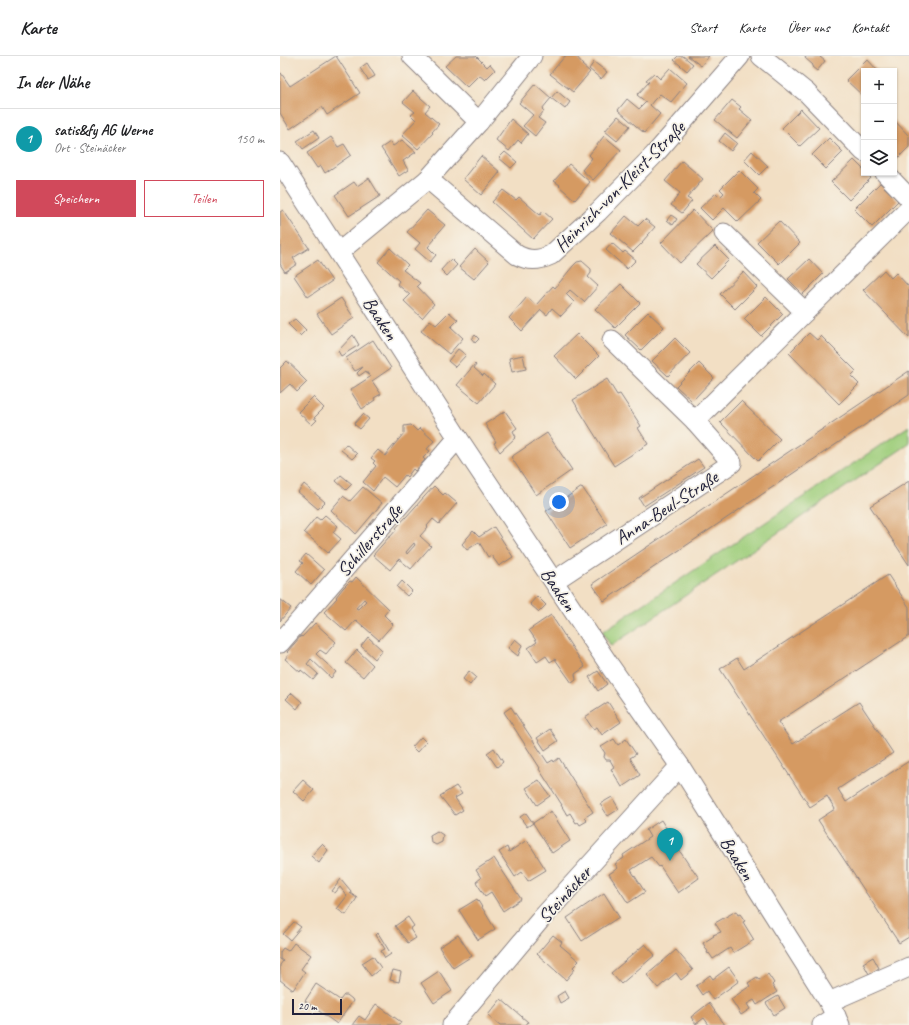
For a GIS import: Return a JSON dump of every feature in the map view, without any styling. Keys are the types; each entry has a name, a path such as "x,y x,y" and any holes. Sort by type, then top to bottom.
{"street":[{"path":"412,56 479,122"},
{"path":"339,252 428,179 479,122 532,56"},
{"name":"Heinrich-von-Kleist-Straße","path":"428,179 517,255 526,259 542,259 551,255 598,212 650,160 740,56"},
{"path":"761,56 807,93 861,149"},
{"name":"Baaken","path":"280,162 458,438 610,666 680,766 832,1017"},
{"path":"888,176 909,198"},
{"path":"695,421 909,210"},
{"path":"724,233 805,312"},
{"name":"Anna-Beul-Straße","path":"554,581 732,463 695,421 612,340"},
{"name":"Schillerstraße","path":"280,643 458,438"},
{"name":"Steinäcker","path":"452,1025 541,919 680,766"},
{"path":"832,1017 909,967"}],"green space":[{"path":"909,426 909,444 611,646 602,632"}],"building":[{"path":"336,56 360,93 327,115 322,107 290,129 280,113 280,73 290,86"},
{"path":"456,56 476,56 487,67 490,64 495,70 485,80 479,75 467,87 445,66"},
{"path":"565,56 576,56 583,64 582,65 590,72 573,92 550,74"},
{"path":"678,56 683,56 693,64 687,71 674,60"},
{"path":"688,56 709,56 701,66"},
{"path":"806,56 821,56 820,57 825,61 817,71 805,58"},
{"path":"867,59 875,68 861,68 861,94 846,80"},
{"path":"594,62 607,72 601,79 589,69"},
{"path":"367,63 375,76 368,80 360,68"},
{"path":"670,68 687,83 671,102 660,94 654,100 650,105 660,114 644,133 618,110 627,99 639,109 646,102 637,95 649,82 646,80 654,73 660,79"},
{"path":"535,84 551,98 542,109 544,111 538,118 545,123 535,136 523,126 533,115 519,103"},
{"path":"413,91 430,106 425,112 439,124 418,149 402,135 416,120 411,115 415,112 403,102"},
{"path":"557,91 570,102 565,109 551,98"},
{"path":"732,100 741,107 739,109 752,120 737,138 715,120"},
{"path":"801,109 819,128 800,146 782,128"},
{"path":"618,116 630,126 617,141 605,131"},
{"path":"511,119 528,134 521,143 518,140 509,151 496,140"},
{"path":"897,123 909,136 909,147 897,159"},
{"path":"314,130 319,138 303,149 297,141"},
{"path":"725,133 737,143 731,151 719,141"},
{"path":"604,136 621,150 593,180 582,170 592,158 589,155"},
{"path":"331,137 338,147 344,144 351,155 325,173 321,166 317,168 307,153"},
{"path":"829,138 843,152 826,169 812,155"},
{"path":"402,140 416,152 403,161 408,170 399,176 381,148 390,142 393,146"},
{"path":"752,151 768,166 759,175 744,160"},
{"path":"505,152 517,162 511,168 499,158"},
{"path":"481,156 500,172 481,195 463,179"},
{"path":"854,160 861,167 861,176 869,176 871,178 849,200 831,182"},
{"path":"682,161 703,179 687,198 692,201 682,213 671,205 680,193 665,181"},
{"path":"569,164 590,182 575,200 554,181"},
{"path":"739,170 758,189 754,193 761,200 738,222 724,208 712,220 700,208 716,193 720,197 724,193 720,189"},
{"path":"369,178 380,196 349,216 335,195 354,182 357,186"},
{"path":"880,183 898,201 872,227 854,209"},
{"path":"503,190 516,200 519,197 540,215 543,211 552,219 533,239 492,202"},
{"path":"283,210 309,248 293,258 297,264 285,272 280,264 280,212"},
{"path":"427,210 445,225 428,247 436,255 430,262 415,249 420,243 407,232"},
{"path":"693,210 713,231 680,263 661,243"},
{"path":"671,215 677,219 673,225 667,220"},
{"path":"626,216 638,226 645,219 655,227 642,242 643,243 633,252 611,233"},
{"path":"779,221 800,243 779,264 757,242"},
{"path":"612,243 623,253 625,251 636,260 627,269 606,250"},
{"path":"715,246 729,260 711,278 696,264"},
{"path":"390,248 408,265 403,270 420,283 417,286 434,304 422,318 404,301 410,295 397,284 399,281 378,262"},
{"path":"475,249 489,262 474,279 459,267"},
{"path":"451,259 457,265 447,276 441,270"},
{"path":"809,259 823,274 803,294 788,279"},
{"path":"318,260 332,281 308,297 294,276"},
{"path":"582,261 591,269 591,273 588,277 598,286 584,302 570,290 566,294 574,302 561,316 552,308 547,315 541,310 522,331 509,318 527,297 536,305 553,286 555,288 577,262"},
{"path":"884,270 891,278 896,273 909,287 909,338 863,290"},
{"path":"743,272 757,287 735,309 720,294"},
{"path":"621,284 640,303 615,328 595,309"},
{"path":"766,297 783,314 761,336 744,319"},
{"path":"341,298 354,318 331,334 317,314"},
{"path":"449,312 458,320 451,327 463,338 449,354 421,331 430,320 436,325"},
{"path":"648,312 664,327 641,350 625,335"},
{"path":"295,319 306,330 300,336 288,324"},
{"path":"809,333 817,340 821,336 856,371 851,376 859,384 839,404 789,353"},
{"path":"577,334 599,356 576,379 554,356"},
{"path":"353,335 359,345 341,356 338,351"},
{"path":"475,335 479,339 475,343 472,339"},
{"path":"675,338 690,353 668,376 652,361"},
{"path":"373,340 391,368 372,381 381,394 362,409 350,390 370,377 366,371 359,376 357,373 363,367 355,371 346,358"},
{"path":"458,349 466,355 455,367 448,361"},
{"path":"523,355 526,369 512,372 509,358"},
{"path":"287,361 307,382 297,392 290,384 280,393 280,368"},
{"path":"699,363 714,378 692,401 676,386"},
{"path":"475,364 476,365 474,368 483,376 484,374 495,384 479,403 457,385"},
{"path":"909,371 909,395 604,601 592,584"},
{"path":"607,379 617,395 620,394 641,426 638,428 648,444 614,466 573,400"},
{"path":"313,397 324,408 314,418 317,420 312,425 298,412"},
{"path":"741,401 780,439 758,461 720,422"},
{"path":"505,411 517,428 513,431 516,437 500,452 485,424"},
{"path":"363,414 369,419 360,429 354,424"},
{"path":"411,425 417,431 420,428 434,441 427,449 430,451 423,458 425,460 415,471 413,469 407,477 405,475 395,487 383,477 373,491 363,482 376,466 373,463 375,461 371,458 378,450 385,456 404,433 404,426"},
{"path":"547,433 572,470 536,495 511,457"},
{"path":"346,444 357,454 352,459 341,450"},
{"path":"698,459 704,467 644,506 639,498"},
{"path":"341,475 352,484 346,490 336,481"},
{"path":"909,481 909,565 870,506"},
{"path":"304,484 325,502 318,509 298,492"},
{"path":"434,486 443,495 445,493 457,503 439,524 433,519 420,536 431,546 411,569 399,559 390,570 373,555 397,529 396,528","holes":["414,543 415,545 407,554 406,552"]},
{"path":"363,487 382,503 356,534 331,510 343,496 350,501"},
{"path":"582,487 607,524 570,548 546,511"},
{"path":"325,515 338,526 333,532 341,539 328,553 304,532 316,517 320,520"},
{"path":"494,527 513,557 499,566 491,555 488,557 479,542 467,550 462,544 473,531 479,537"},
{"path":"306,554 324,570 311,585 296,571 303,563 300,561"},
{"path":"888,575 909,607 909,636 778,722 793,744 859,702 893,753 838,789 846,802 909,761 909,937 899,943 818,820 835,809 827,796 810,807 720,669 737,658 744,669"},
{"path":"356,577 389,609 384,615 393,624 379,640 356,620 346,631 324,612 337,598 336,597 343,588 350,581 352,582","holes":["364,599 366,601 358,609 356,608"]},
{"path":"402,581 412,591 407,596 397,587"},
{"path":"537,596 546,605 539,612 530,604"},
{"path":"280,599 291,608 280,621"},
{"path":"551,615 585,667 575,674 576,680 572,683 555,659 550,662 546,656 537,662 528,648 537,642 529,630"},
{"path":"315,623 336,642 326,654 320,650 316,654 336,672 331,678 311,659 307,664 318,674 313,680 301,670 300,672 285,659 289,654 287,652"},
{"path":"368,637 382,650 375,659 361,646"},
{"path":"515,639 522,645 518,656 508,648"},
{"path":"357,650 373,665 363,677 346,663"},
{"path":"469,671 476,677 470,685 463,679"},
{"path":"598,671 607,684 598,691 589,677"},
{"path":"292,693 302,702 297,709 286,699"},
{"path":"608,702 621,722 602,735 597,727 593,729 585,717"},
{"path":"511,707 548,763 553,760 554,762 559,758 593,812 584,818 587,821 580,825 578,822 576,823 570,813 567,815 539,769 540,768 504,712"},
{"path":"550,729 558,741 545,750 537,738"},
{"path":"421,737 426,742 417,752 412,747"},
{"path":"614,739 618,745 626,739 636,754 630,758 640,775 622,787 611,769 614,767 610,760 606,760 604,757 605,753 601,747"},
{"path":"494,748 503,762 497,767 487,753"},
{"path":"303,780 314,790 304,801 293,791"},
{"path":"539,780 550,796 537,805 526,788"},
{"path":"456,786 462,794 455,798 463,810 455,815 440,796"},
{"path":"612,797 619,809 608,816 600,804"},
{"path":"551,811 570,841 552,853 533,823"},
{"path":"526,813 533,823 527,827 520,817"},
{"path":"661,820 668,831 667,832 699,878 678,893 660,866 659,867 651,857 631,870 645,892 628,903 609,874 618,868 615,864 624,858 623,855 650,837 646,830"},
{"path":"437,831 443,835 442,842 436,845 431,842 430,835"},
{"path":"527,840 546,870 528,881 522,872 515,877 499,852 507,847 509,852"},
{"path":"322,844 328,850 319,863 311,856"},
{"path":"494,858 521,899 503,911 491,892 485,896 476,882 481,878 476,870"},
{"path":"341,879 351,891 350,893 357,898 346,915 337,909 347,896 340,887 335,893 332,891"},
{"path":"604,893 619,917 582,941 567,918"},
{"path":"477,899 495,929 478,940 459,910"},
{"path":"736,911 745,921 743,922 754,940 733,953 730,948 713,959 709,953 708,954 703,943 714,936 713,935 721,932 715,923"},
{"path":"408,917 414,926 410,929 416,938 408,943 395,926"},
{"path":"294,922 301,927 290,940 283,934"},
{"path":"378,933 391,954 385,958 381,951 385,949 376,935"},
{"path":"458,935 472,956 453,968 439,947"},
{"path":"553,935 562,942 560,945 579,961 573,967 575,969 566,980 537,954"},
{"path":"294,943 311,955 301,969 305,972 293,990 280,980 280,965 283,961 280,959 280,952 283,948 288,951"},
{"path":"645,944 655,955 621,984 611,973"},
{"path":"676,950 693,970 681,980 676,973 658,988 647,975"},
{"path":"373,956 381,968 371,976 362,963"},
{"path":"873,957 879,968 869,974 863,963"},
{"path":"729,967 739,981 713,1000 707,991 702,995 696,986 710,975 713,979"},
{"path":"393,970 401,972 399,982 390,980"},
{"path":"439,971 452,991 434,1003 421,983"},
{"path":"768,974 774,983 772,985 777,992 757,1005 754,1000 747,1004 750,1009 741,1015 731,999 750,986 748,983 757,977 759,980"},
{"path":"316,984 340,1000 344,995 347,995 352,999 353,1001 337,1024 305,1001"},
{"path":"565,991 569,998 560,1003 557,996"},
{"path":"778,996 785,1008 774,1015 766,1003"},
{"path":"501,999 528,1022 526,1025 500,1025 488,1015"},
{"path":"709,1003 725,1025 709,1025 704,1018 696,1024 691,1017"},
{"path":"376,1004 401,1022 399,1025 352,1025 359,1016 365,1020"}],"place":[{"name":"satis&fy AG Werne","path":"670,861"}]}
